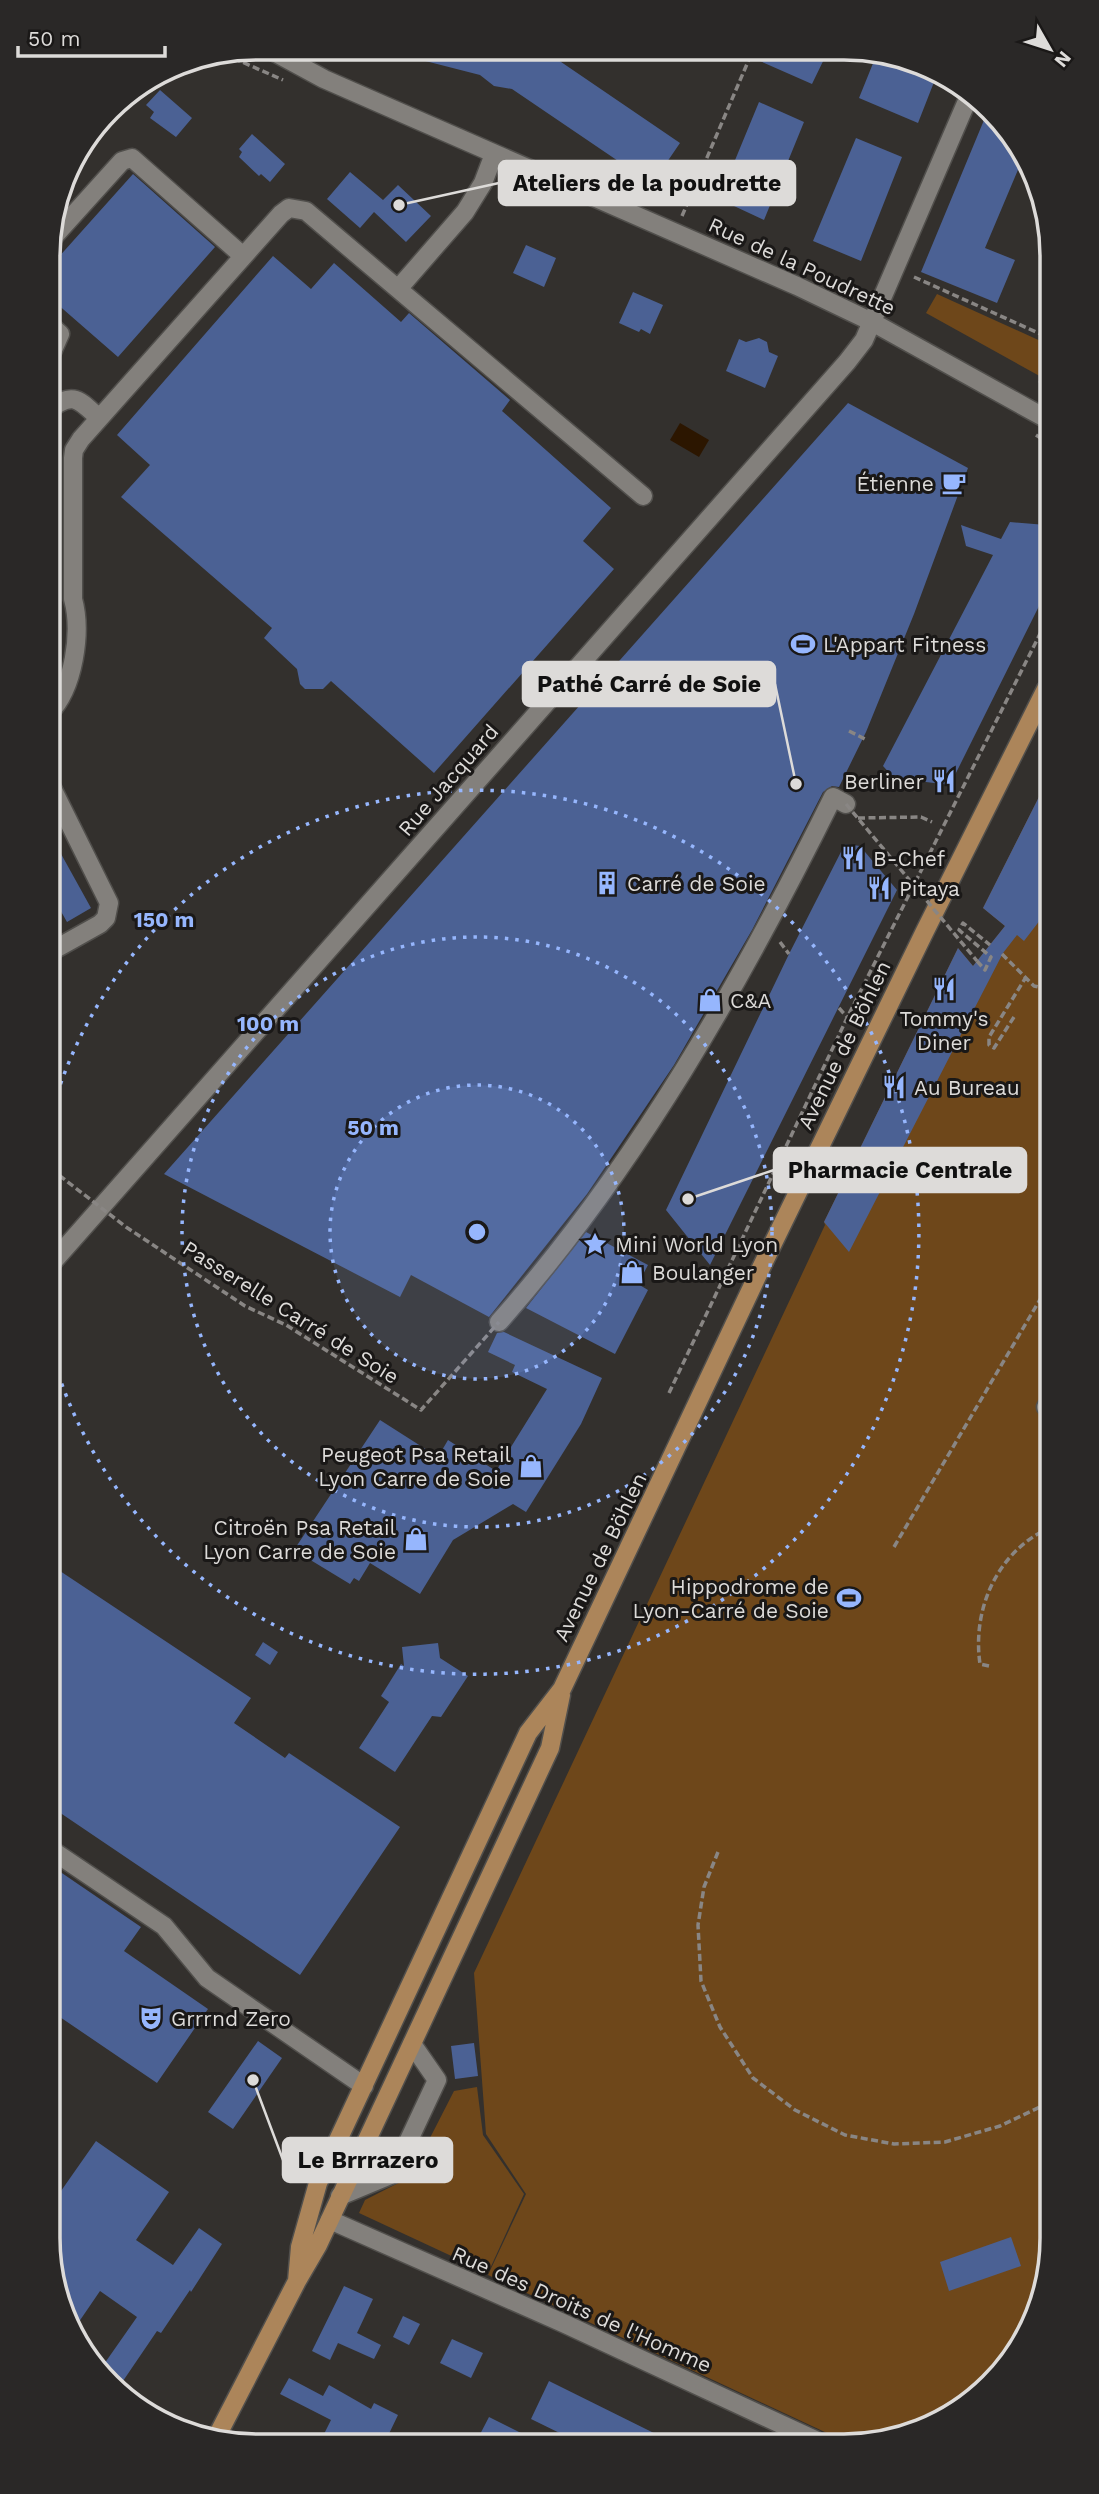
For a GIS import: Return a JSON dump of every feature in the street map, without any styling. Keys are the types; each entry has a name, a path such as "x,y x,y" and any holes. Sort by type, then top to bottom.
{"main road":[{"name":"Avenue de Böhlen","path":"297,2281 300,2247 318,2183 528,1732 562,1689 761,1268 1040,701"},
{"name":"Avenue de Böhlen","path":"219,2431 330,2220 550,1748 562,1689"},
{"name":"Avenue de Böhlen","path":"340,2196 328,2191 341,2135"}],"street":[{"name":"Rue de la Poudrette","path":"296,60 324,79 872,321 1040,415"},
{"name":"Rue Jacquard","path":"60,1254 847,362 864,340 966,103"},
{"path":"398,289 465,212 483,183 494,154"},
{"path":"62,228 122,161 132,158 243,256"},
{"path":"60,699 78,639 78,617 73,599 74,450 99,418 289,208 306,211 643,496"},
{"path":"60,403 74,398 99,418"},
{"path":"499,1322 559,1253 678,1078 762,934 833,797 846,804"},
{"path":"60,804 109,903 106,918 100,924 60,946"},
{"path":"60,1856 164,1926 207,1978 364,2086"},
{"path":"340,2196 393,2174 437,2080 412,2044"},
{"name":"Rue des Droits de l'Homme","path":"330,2220 802,2434"}],"path":[{"path":"675,233 749,60"},
{"path":"239,61 284,80"},
{"path":"914,277 1040,335"},
{"path":"1034,434 1040,438"},
{"path":"669,1393 847,1018 1040,634"},
{"path":"849,731 865,739"},
{"path":"846,804 985,970 991,957 959,930 963,923 990,945"},
{"path":"858,818 921,817 932,822"},
{"path":"1002,954 1034,986 1040,987"},
{"path":"1014,1017 994,1048 989,1045 989,1037 1026,978"},
{"path":"839,1008 847,1018"},
{"name":"Passerelle Carré de Soie","path":"60,1176 126,1227 245,1306 286,1325 421,1410 499,1322"},
{"path":"894,1548 1039,1301"},
{"path":"989,1666 980,1664 977,1646 980,1612 996,1573 1031,1536 1039,1532"},
{"path":"718,1852 704,1886 698,1925 701,1981 720,2027 753,2078 795,2110 845,2135 894,2144 944,2142 1000,2126 1039,2107"}],"shaded area":[{"path":"937,294 1040,341 1040,376 926,313"},
{"path":"680,423 709,440 699,457 670,440"},
{"name":"Hippodrome de Lyon-Carré de Soie","path":"1040,795 1038,2264 1025,2314 999,2358 973,2386 919,2420 869,2433 829,2434 488,2275 526,2194 486,2134 474,1973 825,1225 824,1222 958,948 973,966 1005,926 983,908"},
{"path":"477,2087 483,2135 524,2194 488,2273 359,2213 365,2200 410,2177 454,2091"}],"building":[{"path":"421,60 558,60 680,143 652,184 512,89 494,86 480,75"},
{"path":"758,60 824,60 812,84"},
{"path":"874,62 907,70 934,82 918,123 859,98"},
{"path":"160,90 192,118 176,137 150,118 154,112 146,105"},
{"path":"759,102 804,122 764,220 719,199"},
{"path":"984,119 999,136 1019,168 985,248 1015,260 997,303 921,272"},
{"path":"252,134 285,164 270,182 261,174 259,176 239,157 242,152 239,149"},
{"path":"856,138 902,157 861,261 813,241"},
{"path":"350,172 383,200 398,185 431,216 406,242 374,212 360,228 327,199"},
{"path":"133,174 215,247 118,357 60,306 60,256"},
{"path":"526,245 556,258 544,287 513,273"},
{"path":"273,256 311,289 334,263 401,322 409,313 510,400 502,411 611,508 583,541 614,569 434,773 331,681 323,689 305,689 300,684 297,669 264,638 272,628 121,497 150,465 117,435"},
{"path":"633,292 663,305 650,334 619,323"},
{"path":"759,338 767,342 769,352 778,356 765,388 726,371 739,339 746,342"},
{"name":"Carré de Soie","path":"848,403 968,468 914,614 866,732 839,787 832,786 823,792 752,930 674,1065 587,1194 489,1317 411,1275 400,1297 164,1174"},
{"path":"1010,522 1040,524 1040,604 950,785 894,778 883,766 993,555 966,546 961,525 1001,539"},
{"path":"1040,795 1040,921 1024,941 1017,935 1003,953 849,1252 824,1222 958,948 973,966 1005,926 983,908"},
{"path":"845,844 860,846 897,890 710,1265 666,1210"},
{"path":"60,852 91,908 67,922 60,910"},
{"path":"586,1232 648,1265 638,1284 648,1290 615,1354 526,1308"},
{"path":"504,1332 602,1378 581,1424 526,1512 513,1504 453,1540 420,1594 370,1563 359,1581 354,1578 350,1584 294,1550 380,1420 438,1457 448,1440 496,1471 547,1389 512,1372 515,1365 488,1352 497,1333"},
{"path":"60,1571 251,1698 234,1723 285,1758 289,1753 400,1827 300,1975 60,1813"},
{"path":"263,1642 278,1652 270,1665 255,1655"},
{"path":"438,1643 440,1658 468,1676 441,1717 432,1716 395,1772 359,1748 389,1702 381,1696 401,1664 404,1666 402,1647"},
{"path":"60,1872 141,1927 124,1951 208,2009 157,2083 60,2017"},
{"path":"258,2041 282,2058 233,2129 208,2112"},
{"path":"474,2043 478,2076 455,2079 451,2046"},
{"path":"96,2141 169,2192 136,2240 173,2265 199,2228 222,2244 191,2292 190,2290 161,2333 157,2331 123,2381 105,2363 137,2317 100,2291 79,2322 66,2289 61,2264 60,2192"},
{"path":"1011,2237 1021,2266 949,2291 940,2262"},
{"path":"344,2286 373,2299 357,2333 381,2345 374,2359 338,2343 330,2360 312,2351"},
{"path":"403,2316 420,2324 409,2345 393,2337"},
{"path":"452,2339 483,2353 471,2378 440,2363"},
{"path":"289,2378 323,2396 329,2385 371,2409 374,2403 398,2415 389,2434 324,2434 331,2420 280,2394"},
{"path":"549,2381 656,2434 562,2434 531,2419"},
{"path":"489,2417 523,2434 480,2434"}],"place":[{"name":"Ateliers de la poudrette","path":"399,205"},
{"name":"Étienne","path":"954,483"},
{"name":"L'Appart Fitness","path":"803,644"},
{"name":"Berliner","path":"944,781"},
{"name":"Pathé Carré de Soie","path":"796,784"},
{"name":"B-Chef","path":"853,858"},
{"name":"Carré de Soie","path":"607,883"},
{"name":"Pitaya","path":"879,888"},
{"name":"Tommy's Diner","path":"944,989"},
{"name":"C&A","path":"710,1000"},
{"name":"Au Bureau","path":"894,1087"},
{"name":"Pharmacie Centrale","path":"688,1199"},
{"name":"Mini World Lyon","path":"595,1244"},
{"name":"Boulanger","path":"632,1272"},
{"name":"Peugeot Psa Retail Lyon Carre de Soie","path":"531,1466"},
{"name":"Citroën Psa Retail Lyon Carre de Soie","path":"416,1539"},
{"name":"Hippodrome de Lyon-Carré de Soie","path":"849,1598"},
{"name":"Grrrnd Zero","path":"151,2018"},
{"name":"Le Brrrazero","path":"253,2080"}]}
